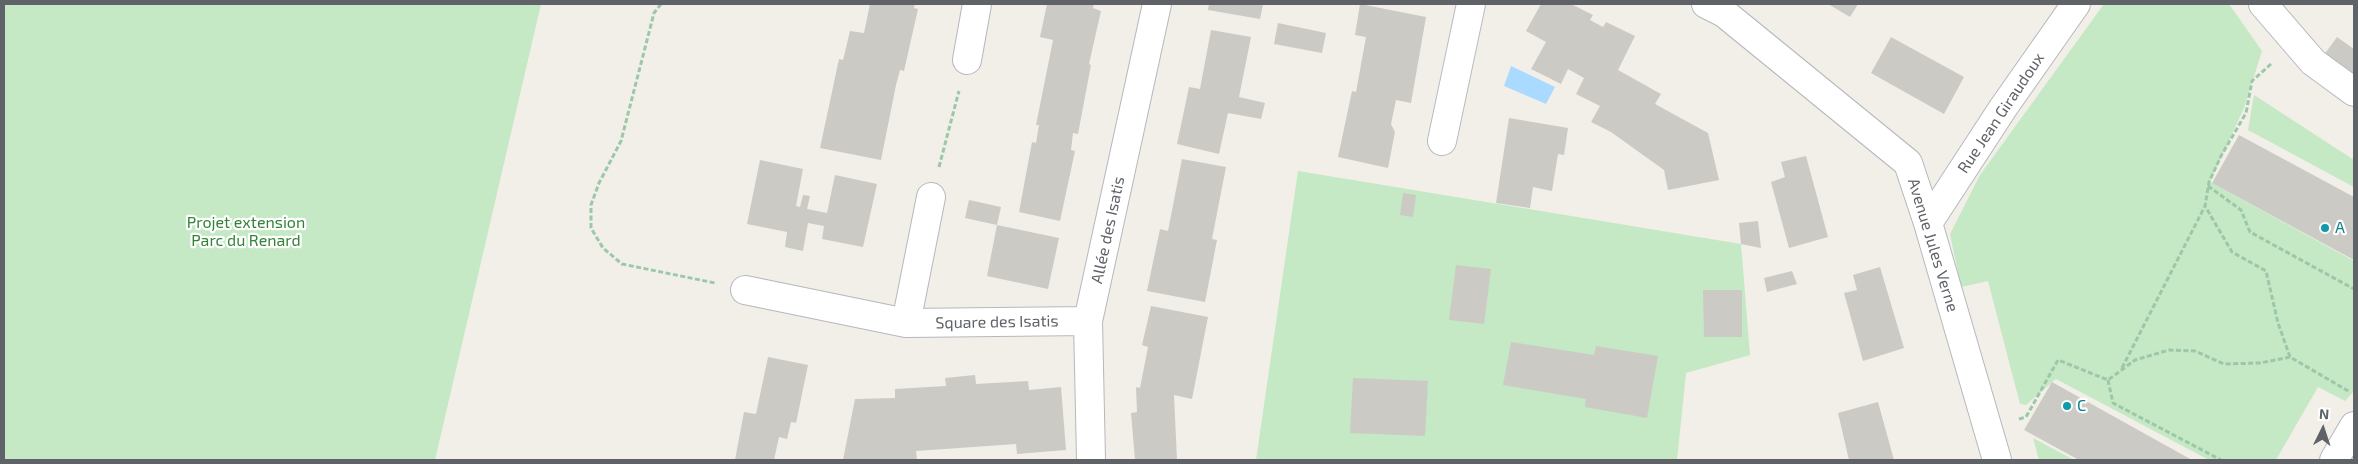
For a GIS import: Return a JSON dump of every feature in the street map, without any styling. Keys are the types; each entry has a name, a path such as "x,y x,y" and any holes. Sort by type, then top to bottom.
{"street":[{"path":"967,60 977,4"},
{"name":"Allée des Isatis","path":"1091,460 1088,321 1157,4"},
{"path":"1442,141 1471,4"},
{"name":"Rue Jean Giraudoux","path":"1928,223 2003,108 2076,4"},
{"path":"2263,4 2313,62 2354,92"},
{"name":"Avenue Jules Verne","path":"1720,7 1908,164 1928,223 1997,460"},
{"path":"906,323 931,197"},
{"name":"Square des Isatis","path":"745,290 906,323 1088,321"},
{"path":"2334,460 2354,426"}],"path":[{"path":"661,4 654,13 621,142 599,183 591,205 591,228 604,248 622,264 745,290"},
{"path":"2121,370 2205,206 2208,186 2221,156 2246,113 2252,82 2277,58"},
{"path":"931,197 967,60"},
{"path":"2208,186 2241,210 2250,232 2354,289"},
{"path":"2205,206 2232,252 2266,271 2278,323 2290,357 2352,394"},
{"path":"2108,380 2135,360 2169,350 2195,351 2224,364 2260,363 2290,357"},
{"path":"1987,428 2026,417 2058,360 2108,380"},
{"path":"2108,380 2113,403 2221,460"}],"green space":[{"name":"Projet extension Parc du Renard","path":"4,4 541,4 435,460 4,460"},
{"path":"2104,4 2229,4 2262,51 2244,108 2210,182 2354,261 2354,391 2345,401 2318,387 2276,460 2209,460 2056,379 2026,405 2020,404 1988,281 1961,287 1950,234 1980,175"},
{"path":"2254,95 2354,160 2354,187 2248,130"},
{"path":"1298,171 1741,244 1750,355 1686,373 1677,460 1256,460"},
{"path":"2033,438 2074,460 2039,460"}],"water":[{"path":"1511,66 1555,87 1546,104 1504,86"}],"building":[{"path":"870,4 915,4 914,8 918,9 904,71 900,70 896,85 881,160 820,148 839,59 843,60 850,31 864,33"},
{"path":"1047,4 1094,4 1093,8 1101,11 1089,64 1091,65 1078,134 1073,133 1071,150 1075,151 1060,221 1019,212 1032,142 1036,143 1039,125 1036,125 1053,40 1040,37"},
{"path":"1209,4 1263,4 1260,19 1208,10"},
{"path":"1360,4 1426,17 1411,103 1396,100 1391,124 1395,132 1388,168 1338,157 1352,91 1356,92 1366,37 1355,35"},
{"path":"1541,4 1571,4 1593,15 1590,20 1603,27 1606,22 1635,36 1618,70 1661,94 1655,104 1708,133 1719,180 1668,190 1664,170 1611,132 1591,122 1600,106 1576,94 1584,78 1568,69 1561,84 1531,69 1546,42 1526,31"},
{"path":"1828,4 1858,4 1850,17"},
{"path":"1278,23 1326,33 1322,53 1274,44"},
{"path":"1211,30 1251,37 1239,97 1265,103 1261,119 1228,113 1219,154 1177,144 1189,87 1200,89"},
{"path":"1891,37 1964,77 1944,114 1871,73"},
{"path":"2337,37 2354,49 2354,75 2324,55"},
{"path":"1509,118 1568,128 1564,155 1558,154 1552,191 1533,187 1530,208 1496,203"},
{"name":"A","path":"2239,135 2354,197 2354,260 2212,183"},
{"path":"1806,156 1828,237 1789,248 1771,182 1785,177 1781,162"},
{"path":"1182,159 1226,167 1212,239 1217,240 1205,302 1147,291 1160,229 1168,231"},
{"path":"760,160 803,169 796,206 800,207 803,195 810,196 807,209 827,213 835,175 877,184 863,247 822,239 824,226 808,223 803,251 785,247 787,232 747,224"},
{"path":"1403,193 1416,195 1413,217 1400,215"},
{"path":"969,200 1001,207 997,225 965,218"},
{"path":"1758,221 1761,248 1741,244 1739,223"},
{"path":"997,225 1059,238 1048,289 987,276"},
{"path":"1456,265 1491,269 1484,324 1449,320"},
{"path":"1880,267 1904,348 1863,361 1844,293 1857,290 1853,275"},
{"path":"1792,271 1797,284 1767,292 1764,278"},
{"path":"1703,290 1742,290 1742,337 1704,337"},
{"path":"1151,306 1208,317 1192,399 1174,395 1177,460 1135,460 1131,413 1137,412 1136,387 1140,388 1148,347 1142,345"},
{"path":"1511,342 1594,355 1596,346 1658,356 1647,418 1585,407 1586,399 1503,385"},
{"path":"768,357 808,365 796,423 791,422 787,439 779,437 774,460 735,460 744,412 756,414"},
{"path":"975,375 976,384 1028,381 1029,390 1061,387 1066,450 1017,454 1016,444 916,451 917,460 843,460 855,399 895,398 895,389 946,386 945,378"},
{"path":"1353,378 1428,381 1425,436 1350,433"},
{"name":"C","path":"2052,382 2192,460 2079,460 2024,430"},
{"path":"1878,402 1894,460 1849,460 1838,413"}],"place":[{"name":"A","path":"2325,228"},
{"name":"C","path":"2067,406"}]}
